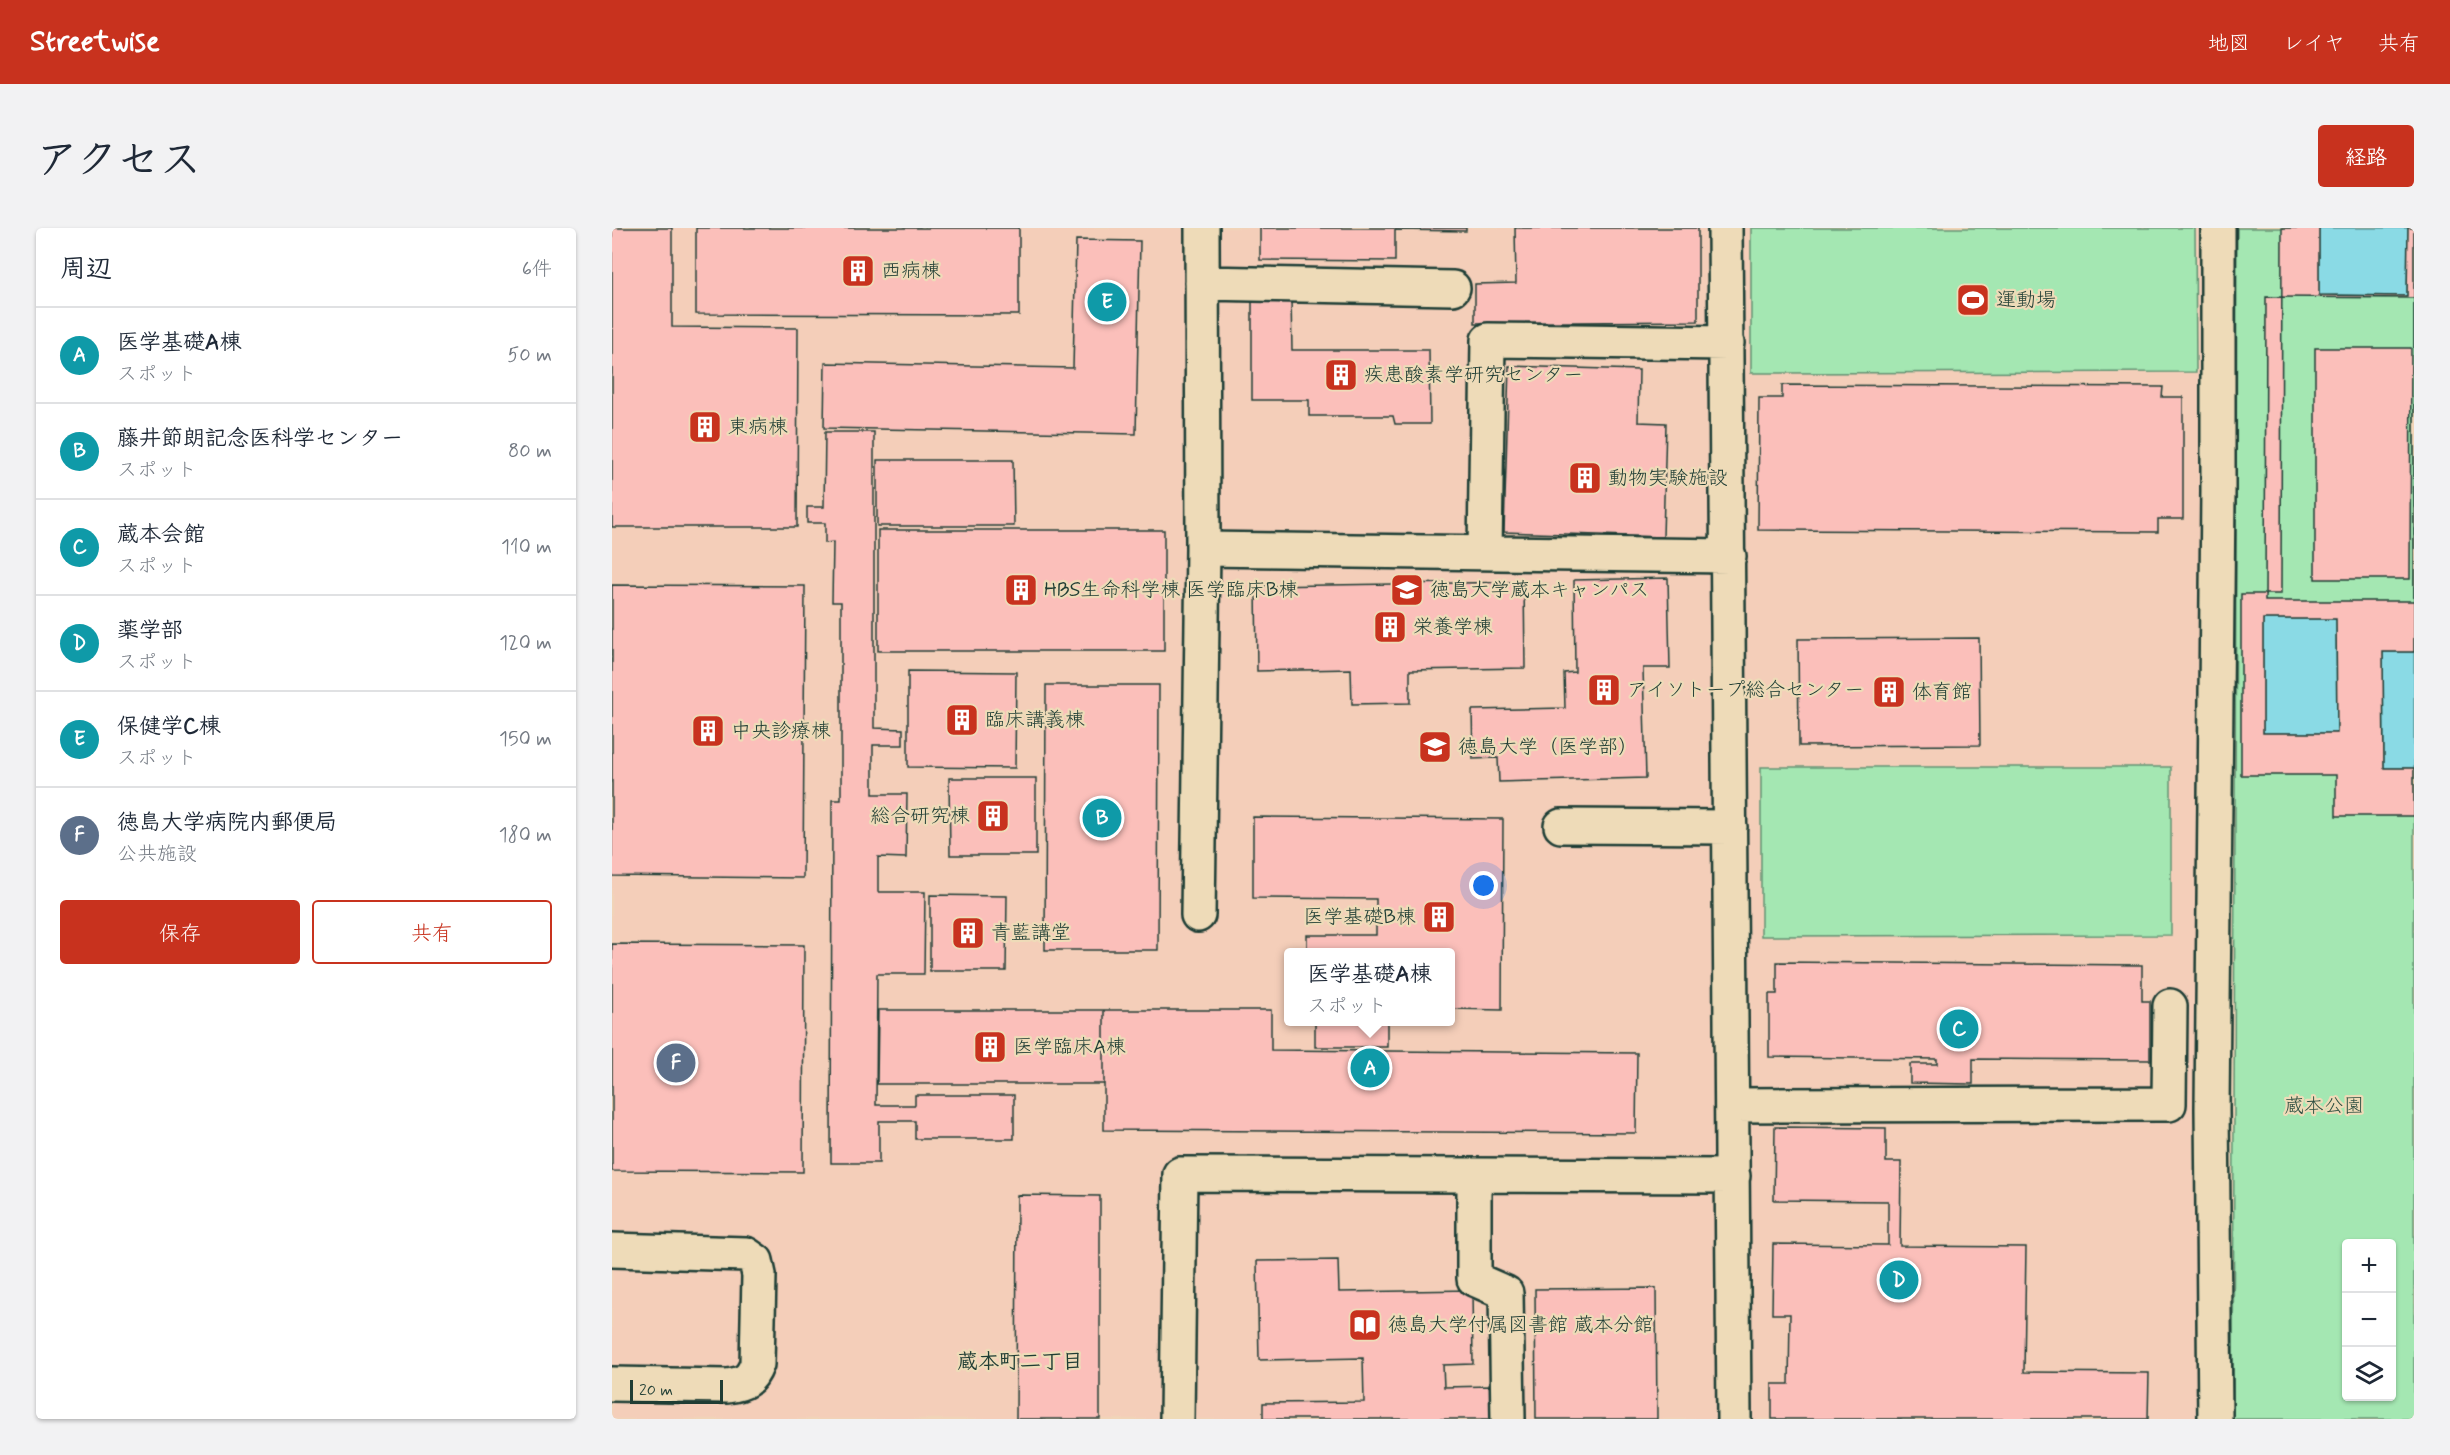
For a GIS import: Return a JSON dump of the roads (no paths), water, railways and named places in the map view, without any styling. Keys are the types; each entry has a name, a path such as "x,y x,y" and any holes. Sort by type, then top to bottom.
{"street":[{"path":"1198,915 1203,549 1202,228"},
{"path":"1725,228 1734,1419"},
{"path":"2215,1419 2212,1110 2218,515 2218,228"},
{"path":"1202,283 1453,288"},
{"path":"1485,552 1488,340 1727,343"},
{"path":"1203,549 1729,556"},
{"path":"1561,826 1730,827"},
{"path":"1732,1105 2169,1104 2169,1006"},
{"path":"1177,1419 1180,1174 1474,1177 1733,1176"},
{"path":"1474,1177 1474,1279 1506,1293 1508,1419"},
{"path":"612,1250 746,1254 756,1261 759,1275 757,1364 752,1377 742,1384 727,1386 612,1384"}],"water":[{"path":"2319,228 2408,228 2407,296 2319,295"},
{"path":"2263,619 2336,619 2337,733 2263,733"},
{"path":"2383,652 2414,652 2414,768 2384,768"}],"place":[{"name":"西病棟","path":"858,271"},
{"name":"運動場","path":"1973,300"},
{"name":"保健学C棟","path":"1107,302"},
{"name":"疾患酸素学研究センター","path":"1341,375"},
{"name":"東病棟","path":"705,427"},
{"name":"動物実験施設","path":"1585,478"},
{"name":"HBS生命科学棟 医学臨床B棟","path":"1021,590"},
{"name":"徳島大学蔵本キャンパス","path":"1407,590"},
{"name":"栄養学棟","path":"1390,627"},
{"name":"アイソトープ総合センター","path":"1604,690"},
{"name":"体育館","path":"1889,692"},
{"name":"臨床講義棟","path":"962,720"},
{"name":"中央診療棟","path":"708,731"},
{"name":"徳島大学（医学部）","path":"1435,747"},
{"name":"総合研究棟","path":"993,816"},
{"name":"藤井節朗記念医科学センター","path":"1102,818"},
{"name":"医学基礎B棟","path":"1439,917"},
{"name":"青藍講堂","path":"968,933"},
{"name":"蔵本会館","path":"1959,1029"},
{"name":"医学臨床A棟","path":"990,1047"},
{"name":"徳島大学病院内郵便局","path":"676,1063"},
{"name":"医学基礎A棟","path":"1370,1068"},
{"name":"薬学部","path":"1899,1280"},
{"name":"徳島大学付属図書館 蔵本分館","path":"1365,1325"}],"district":[{"name":"蔵本町二丁目","path":"1020,1362"}],"park label":[{"name":"蔵本公園","path":"2324,1106"}]}
